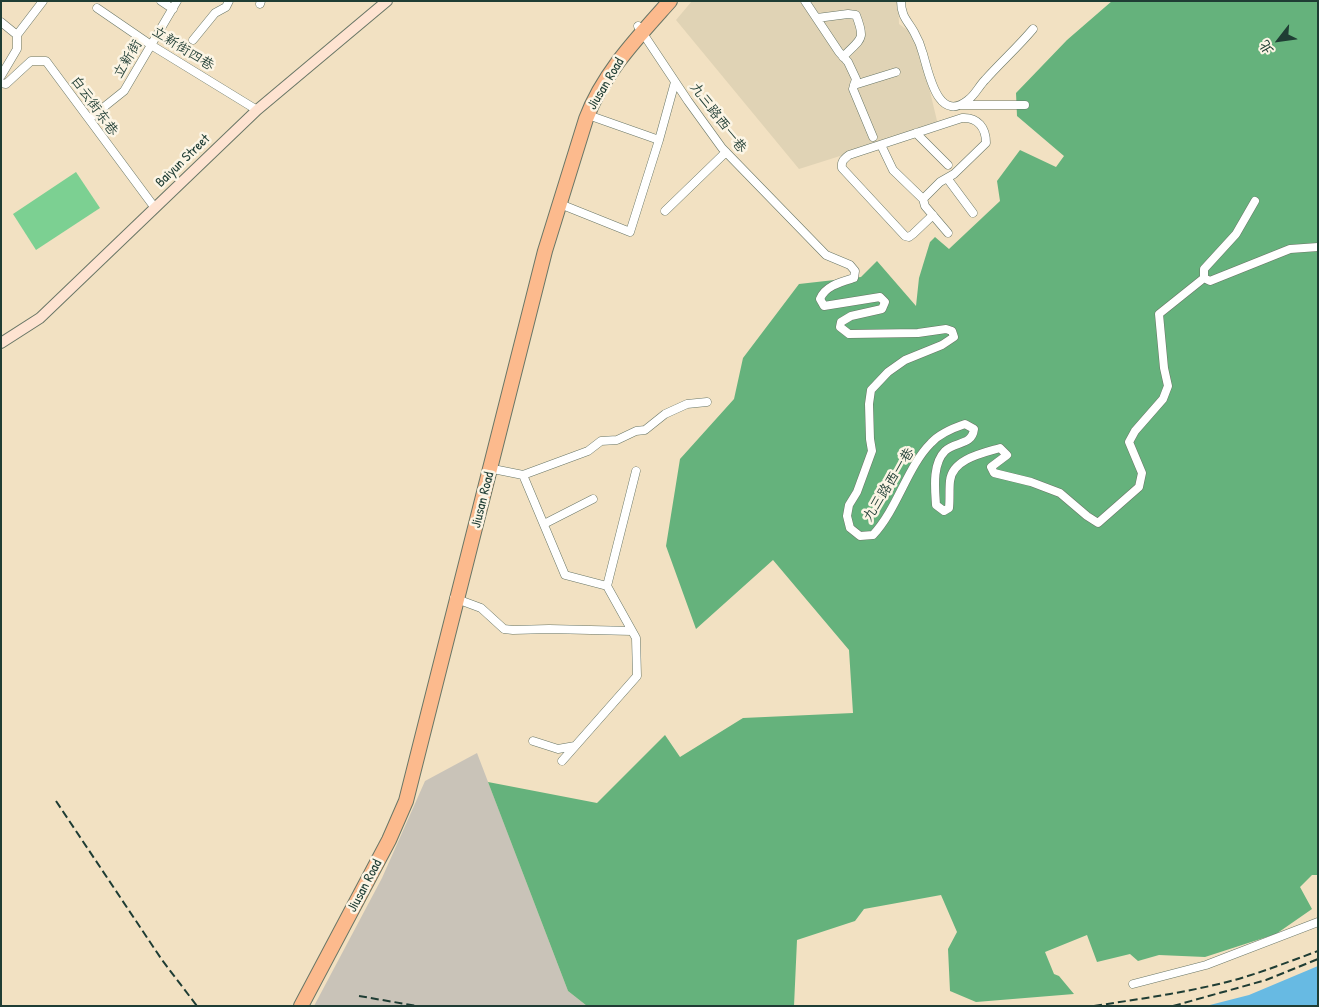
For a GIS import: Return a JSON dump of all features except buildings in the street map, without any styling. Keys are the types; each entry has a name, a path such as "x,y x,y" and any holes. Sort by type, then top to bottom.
{"highway":[{"name":"Jiusan Road","path":"487,467 545,250 588,115 606,79 661,1"},
{"name":"Jiusan Road","path":"301,1006 389,840 406,801 538,253 581,113 607,63 670,1"},
{"name":"Jiusan Road","path":"293,1006 383,836 397,805 454,598"}],"main road":[{"name":"Baiyun Street","path":"1,343 40,318 257,110 387,1"}],"street":[{"path":"1,76 17,49 17,35 42,1"},
{"path":"161,1 175,5"},
{"path":"193,40 215,12 226,7 229,1"},
{"path":"805,1 848,62 856,79 853,89 873,137"},
{"path":"901,1 906,22 913,30 920,44 931,81 939,98 946,105 952,107 961,105 1025,105"},
{"name":"立新街","path":"89,119 124,91 175,5"},
{"name":"立新街四巷","path":"97,8 257,110"},
{"path":"817,18 848,14 856,15 862,31 861,38 843,57"},
{"path":"1,22 17,35"},
{"path":"961,105 970,99 982,83 1033,29"},
{"name":"九三路西一巷","path":"640,30 726,152 826,255 850,264 854,272 854,278 835,284 823,292 820,299 824,306 880,297 885,302 882,309 852,316 841,322 840,327 849,334 918,333 946,329 952,331 954,337 942,345 905,360 888,372 871,390 872,451 849,505 847,516 850,528 860,536 873,535 882,525 918,461 931,442 949,430 965,424 974,429 973,436 969,440 945,451 938,464 935,481 936,504 944,511 949,508 950,478 960,464 976,455 1000,448 1008,455 991,468 994,473 1031,482 1060,493 1098,523 1139,487 1142,473 1129,442 1135,431 1163,399 1168,386 1164,368 1159,314 1204,278"},
{"name":"白云街东巷","path":"1,83 6,84 31,61 46,62 155,208"},
{"path":"854,85 896,72"},
{"path":"560,204 630,232 675,82"},
{"path":"969,118 972,105"},
{"path":"588,115 659,140"},
{"path":"923,199 940,182 954,174 986,143 986,135 978,122 969,118 962,118 850,155 844,159 842,168 905,236 909,237 933,215"},
{"path":"916,133 948,165"},
{"path":"881,145 893,170 923,199 926,206 948,233"},
{"path":"665,211 726,152"},
{"path":"947,178 973,213"},
{"path":"1255,201 1236,234 1204,269 1204,278 1210,281 1290,250 1318,247"},
{"path":"487,467 523,475 588,451 601,441 617,440 636,431 645,430 665,414 687,404 707,402"},
{"path":"562,761 637,676 636,638 607,586 636,471"},
{"path":"523,475 566,575 607,586"},
{"path":"544,524 593,499"},
{"path":"454,598 481,608 504,629 632,631"},
{"path":"533,741 558,749 575,746"},
{"path":"1132,984 1206,965 1318,922"}],"shaded area":[{"path":"692,1 898,1 899,24 917,37 938,125 799,169 676,20"},
{"path":"477,753 568,991 587,1006 314,1006 382,878 425,781"}],"green space":[{"path":"1112,1 1318,1 1318,875 1312,875 1300,887 1312,909 1276,934 1205,957 1159,955 1138,961 1130,954 1097,962 1087,935 1045,952 1054,974 1059,976 1074,994 976,1002 950,991 948,949 957,932 941,895 864,909 855,921 797,940 794,1006 587,1006 568,991 488,782 597,803 665,735 680,757 743,718 853,713 849,650 773,560 696,629 666,546 680,459 734,399 743,358 799,284 861,277 877,261 916,306 919,278 930,242 935,237 949,249 1000,201 997,181 1020,150 1056,167 1064,156 1017,116 1016,93 1067,40"},
{"path":"76,172 100,208 36,250 13,214"}],"water":[{"path":"1318,966 1318,1006 1206,1006 1249,995"}],"railway":[{"path":"56,801 162,960 197,1006"},
{"path":"1094,1006 1177,993 1227,982 1262,972 1318,951"},
{"path":"1173,1006 1266,980 1318,959"},
{"path":"359,996 417,1006"}]}
